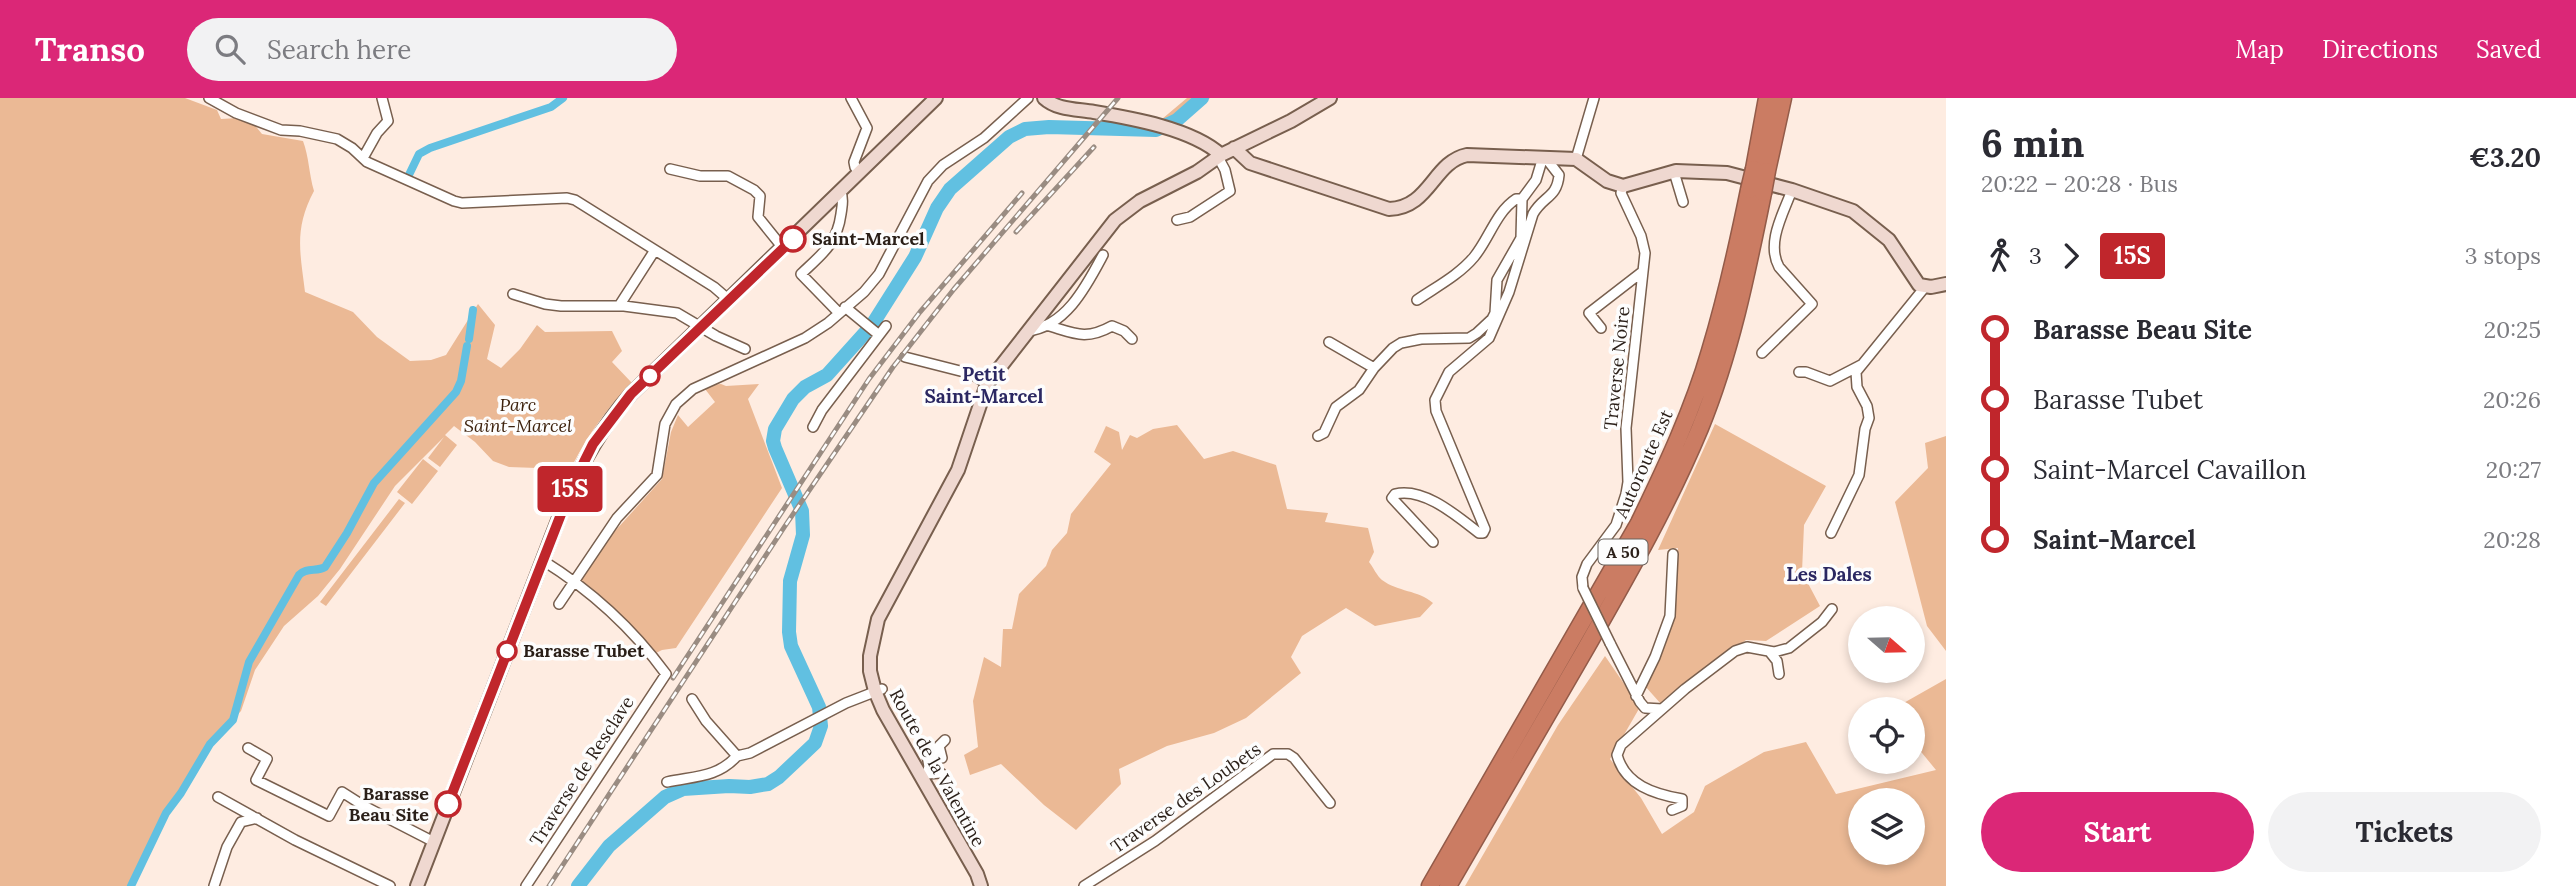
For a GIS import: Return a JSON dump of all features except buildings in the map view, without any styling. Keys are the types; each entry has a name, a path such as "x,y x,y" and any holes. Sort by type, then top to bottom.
{"highway":[{"name":"Autoroute Est","path":"1761,170 1767,98"},
{"name":"Autoroute Est","path":"1430,886 1639,523 1667,465 1710,353 1783,98"},
{"name":"Autoroute Est","path":"1448,886 1622,585 1675,484 1701,425 1724,359 1745,281 1756,191"}],"street":[{"path":"209,98 236,113 271,127 337,139 363,158 410,184 462,203 570,198 714,286 729,300"},
{"path":"363,158 377,132 388,121 382,98"},
{"path":"851,98 867,128 854,162 860,173"},
{"path":"416,886 542,560 572,486 593,444 631,394 936,98"},
{"path":"559,604 617,518 657,475 665,425 677,404 693,389 805,338 828,323 874,281 935,171 984,138 1028,98"},
{"path":"1044,98 1059,107 1151,122 1175,132 1216,159 1225,170 1230,191 1189,217 1177,220"},
{"name":"Route de la Valentine","path":"988,886 984,874 927,774 908,747 870,671 873,636 884,606 958,470 987,383 1115,220 1140,201 1330,98"},
{"path":"1576,159 1594,98"},
{"path":"1247,141 1251,156 1261,165"},
{"path":"1234,148 1250,163 1382,207 1396,209 1419,198 1458,157 1576,159 1607,181 1623,186 1674,172 1727,173 1792,190 1853,211 1889,240 1914,280 1925,287 1946,284"},
{"path":"1318,436 1324,433 1336,407 1359,390 1385,353 1401,343 1469,338 1492,319 1495,313 1497,280 1521,238 1522,199 1536,180 1544,157"},
{"path":"1433,542 1392,498 1395,494 1404,492 1421,495 1479,533 1483,533 1485,529 1436,411 1435,400 1449,372 1489,338 1509,292 1534,215 1542,201 1556,190 1559,175 1544,157"},
{"path":"670,169 700,176 728,176 758,192 758,217 783,248"},
{"path":"1674,172 1683,202"},
{"name":"Traverse Noire","path":"1623,186 1621,193 1644,245 1626,428 1628,482 1616,525 1587,564 1583,588 1636,696"},
{"path":"1762,353 1812,304 1775,260 1775,240 1792,190"},
{"path":"841,192 843,199 838,235 801,274 841,310 877,334"},
{"path":"1417,300 1468,264 1508,205 1516,199 1522,199"},
{"path":"622,306 655,250"},
{"path":"1027,331 1039,330 1078,299 1103,255"},
{"path":"1601,328 1589,313 1642,272"},
{"path":"1830,533 1859,475 1869,418 1855,376 1925,287"},
{"path":"513,294 561,306 622,306 677,313 745,349"},
{"path":"1046,325 1087,336 1112,326 1124,331 1132,339"},
{"path":"813,427 822,410 877,334 886,326"},
{"path":"1329,342 1374,368"},
{"path":"905,356 971,373 987,383"},
{"path":"1799,372 1830,381 1863,364"},
{"path":"1662,709 1645,708 1636,696 1655,657 1670,616 1673,554"},
{"path":"542,560 574,579"},
{"name":"Traverse de Resclave","path":"526,886 666,674 624,626 574,579"},
{"path":"1672,810 1682,806 1682,799 1649,791 1624,773 1617,755 1621,745 1735,651 1747,647 1774,652 1789,648 1822,622 1832,609"},
{"path":"1768,650 1777,661 1779,674"},
{"path":"667,782 716,773 729,765 737,755 750,753 878,690"},
{"path":"692,699 706,721 737,755"},
{"path":"927,774 929,766 926,751 932,747 936,758 942,758 939,746 945,740"},
{"name":"Route de la Valentine","path":"908,747 913,764 977,874 981,886"},
{"path":"248,748 267,759 256,779 329,816 342,792 434,842"},
{"name":"Traverse des Loubets","path":"1084,886 1155,841 1273,754 1288,754 1294,758 1330,803"},
{"path":"913,764 927,774 941,773"},
{"path":"218,797 295,840 390,886"},
{"path":"214,886 227,847 241,822 257,818"}],"green space":[{"name":"Parc Saint-Marcel","path":"0,98 185,98 217,110 221,119 238,118 253,123 262,134 303,141 314,191 303,217 300,240 305,292 353,312 377,337 410,361 431,360 446,355 478,304 495,325 487,359 501,368 520,349 537,325 545,332 612,331 622,351 612,362 632,383 595,428 566,478 537,468 509,467 493,461 475,442 454,426 445,435 457,445 440,467 428,458 444,437 395,486 340,569 318,596 284,626 255,670 241,711 207,746 199,769 159,820 129,886 0,886"},
{"path":"1187,98 1210,98 1177,126 1162,119"},
{"path":"759,384 748,399 782,488 676,648 654,654 580,582 606,541 662,479 671,432 678,415 688,427 715,402 705,389 709,385"},
{"path":"1715,424 1826,486 1804,525 1802,572 1820,606 1766,641 1746,640 1661,704 1645,686 1674,613 1678,548 1658,550"},
{"path":"1177,425 1204,459 1233,451 1276,465 1287,509 1328,513 1325,522 1368,528 1374,552 1369,562 1380,578 1433,603 1420,617 1375,626 1346,608 1302,636 1291,657 1301,673 1246,718 1214,733 1167,746 1119,769 1121,784 1076,830 1044,805 1001,764 970,775 964,755 978,747 973,701 984,657 1001,667 1003,629 1012,629 1019,594 1046,566 1052,550 1067,533 1071,514 1111,464 1094,452 1106,426 1119,432 1122,450 1130,435 1137,438 1153,429"},
{"path":"1946,436 1946,651 1927,626 1925,606 1922,606 1895,502 1928,468 1925,443"},
{"path":"423,459 438,471 412,504 397,492"},
{"path":"399,499 405,503 326,606 320,602"},
{"path":"1605,656 1640,707 1610,759 1641,798 1662,834 1694,812 1705,786 1764,752 1806,742 1836,794 1848,791 1848,865 1925,865 1925,788 1861,788 1936,770 1925,757 1925,697 1914,697 1946,679 1946,886 1465,886 1558,725"}],"waterway":[{"path":"407,179 419,154 430,148 551,107 563,98"},
{"path":"578,886 609,846 665,797 683,789 768,784 815,743 821,726 819,707 791,646 789,632 790,581 803,535 802,511 775,448 775,429 793,399 805,387 827,375 872,325 915,257 937,208 950,189 1009,137 1025,129 1049,127 1156,130 1177,120 1202,98"},
{"path":"469,339 473,310"},
{"path":"131,886 166,813 210,744 233,720 249,662 299,575 325,567 374,483 456,392 461,381 467,346"}],"railway":[{"path":"549,886 785,526 893,367 954,289 1118,98"},
{"path":"1016,232 1094,147"},
{"path":"673,678 869,379 920,312 1022,193"}],"bus line":[{"name":"15S","path":"448,804 572,486 593,444 631,394 793,239"}],"place":[{"name":"Saint-Marcel","path":"793,239"},
{"name":"Barasse Tubet","path":"507,651"},
{"name":"Barasse Beau Site","path":"448,804"}],"district":[{"name":"Petit Saint-Marcel","path":"984,385"},
{"name":"Les Dales","path":"1829,574"}]}
